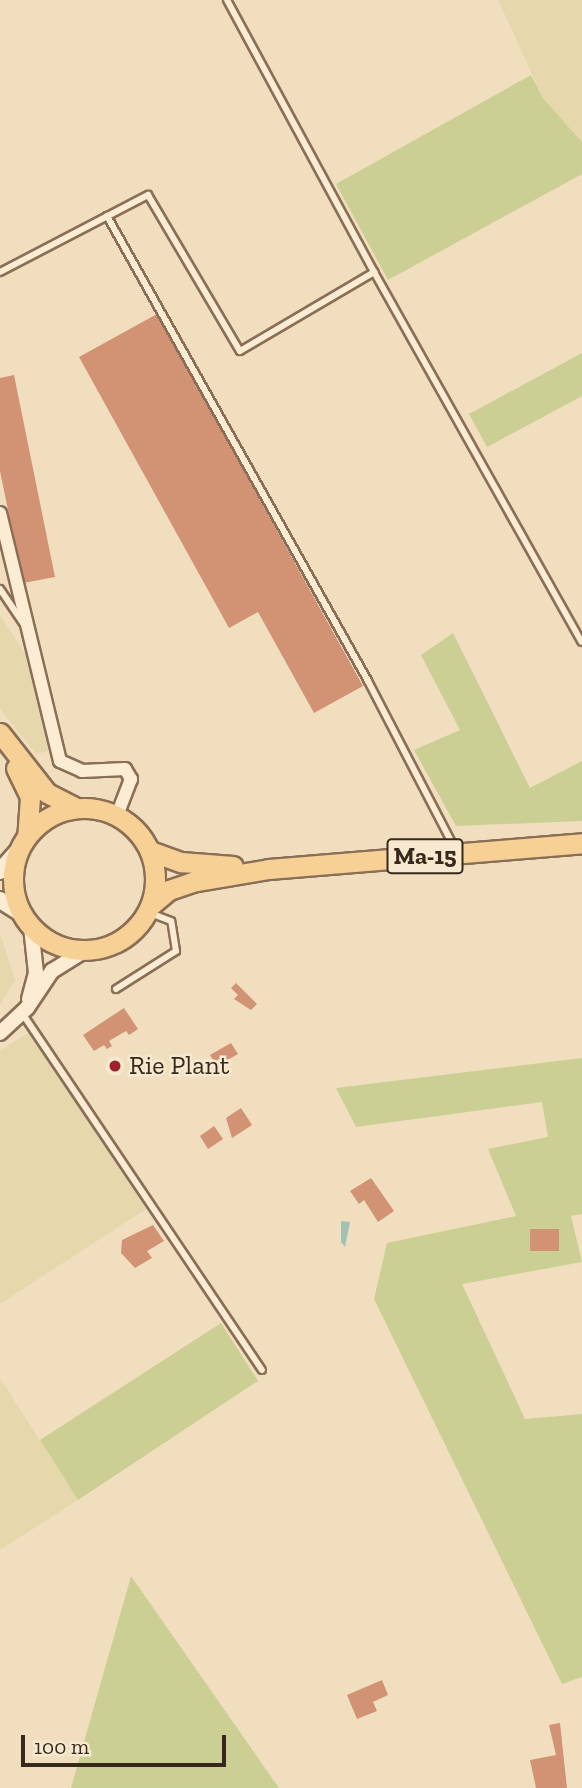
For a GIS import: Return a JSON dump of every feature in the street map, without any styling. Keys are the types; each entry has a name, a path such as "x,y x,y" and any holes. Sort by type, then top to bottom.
{"main road":[{"path":"0,733 47,793 76,808 117,816"},
{"path":"0,744 30,797 23,843 13,880 26,920"},
{"path":"0,871 23,843 54,815 76,808"},
{"name":"Ma-15","path":"117,816 150,851 191,864 269,869"},
{"name":"Ma-15","path":"86,950 125,938 149,908 169,890 192,882 269,869 582,844"},
{"path":"149,908 156,877 150,851"},
{"path":"0,900 66,948 86,950"}],"street":[{"path":"0,513 60,761 82,771 125,769 131,779 117,816"},
{"path":"25,1010 36,973 26,920"},
{"path":"0,1033 25,1010 52,971 86,950"}],"lane":[{"path":"227,0 374,272 582,642"},
{"path":"0,272 148,195 240,351 374,272"},
{"path":"107,216 368,681 457,853"},
{"path":"0,589 26,628"},
{"path":"116,989 176,951 171,921 149,908"},
{"path":"25,1010 262,1370"}],"shaded area":[{"path":"498,0 582,0 582,142 543,98"},
{"path":"0,615 28,658 49,751 36,754 0,709"},
{"path":"0,933 15,980 0,1005"},
{"path":"29,1032 146,1209 0,1304 0,1051"},
{"path":"341,1221 350,1222 345,1247 341,1242"},
{"path":"0,1378 78,1500 0,1550"}],"green space":[{"path":"531,75 543,98 582,142 582,174 388,280 336,184"},
{"path":"582,353 582,396 487,447 469,414"},
{"path":"453,633 530,788 582,761 582,821 456,826 414,750 460,730 421,655"},
{"path":"582,1058 582,1214 571,1216 582,1262 462,1284 525,1419 582,1414 582,1677 562,1684 374,1299 387,1243 516,1216 488,1149 548,1137 542,1102 356,1127 336,1088"},
{"path":"221,1323 258,1381 78,1500 40,1440"},
{"path":"131,1576 279,1788 71,1788"}],"building":[{"path":"157,314 363,686 314,713 258,612 229,628 79,357"},
{"path":"14,375 55,577 23,583 0,471 0,378"},
{"path":"236,983 257,1004 251,1010 234,999 238,995 231,988"},
{"path":"124,1008 138,1029 129,1035 126,1031 109,1041 112,1046 107,1049 104,1045 94,1051 83,1035"},
{"path":"231,1043 238,1054 217,1066 210,1055"},
{"path":"241,1108 252,1125 232,1138 226,1118"},
{"path":"214,1126 223,1139 208,1149 200,1136"},
{"path":"371,1178 394,1211 378,1222 364,1200 359,1204 350,1191"},
{"path":"153,1225 164,1241 147,1251 152,1258 135,1268 121,1253 122,1240"},
{"path":"530,1229 559,1229 559,1251 530,1251"},
{"path":"382,1680 388,1695 373,1702 377,1711 357,1719 347,1695"},
{"path":"560,1723 567,1788 536,1788 530,1760 556,1755 549,1725"}],"place":[{"name":"Rie Plant","path":"115,1066"}]}
